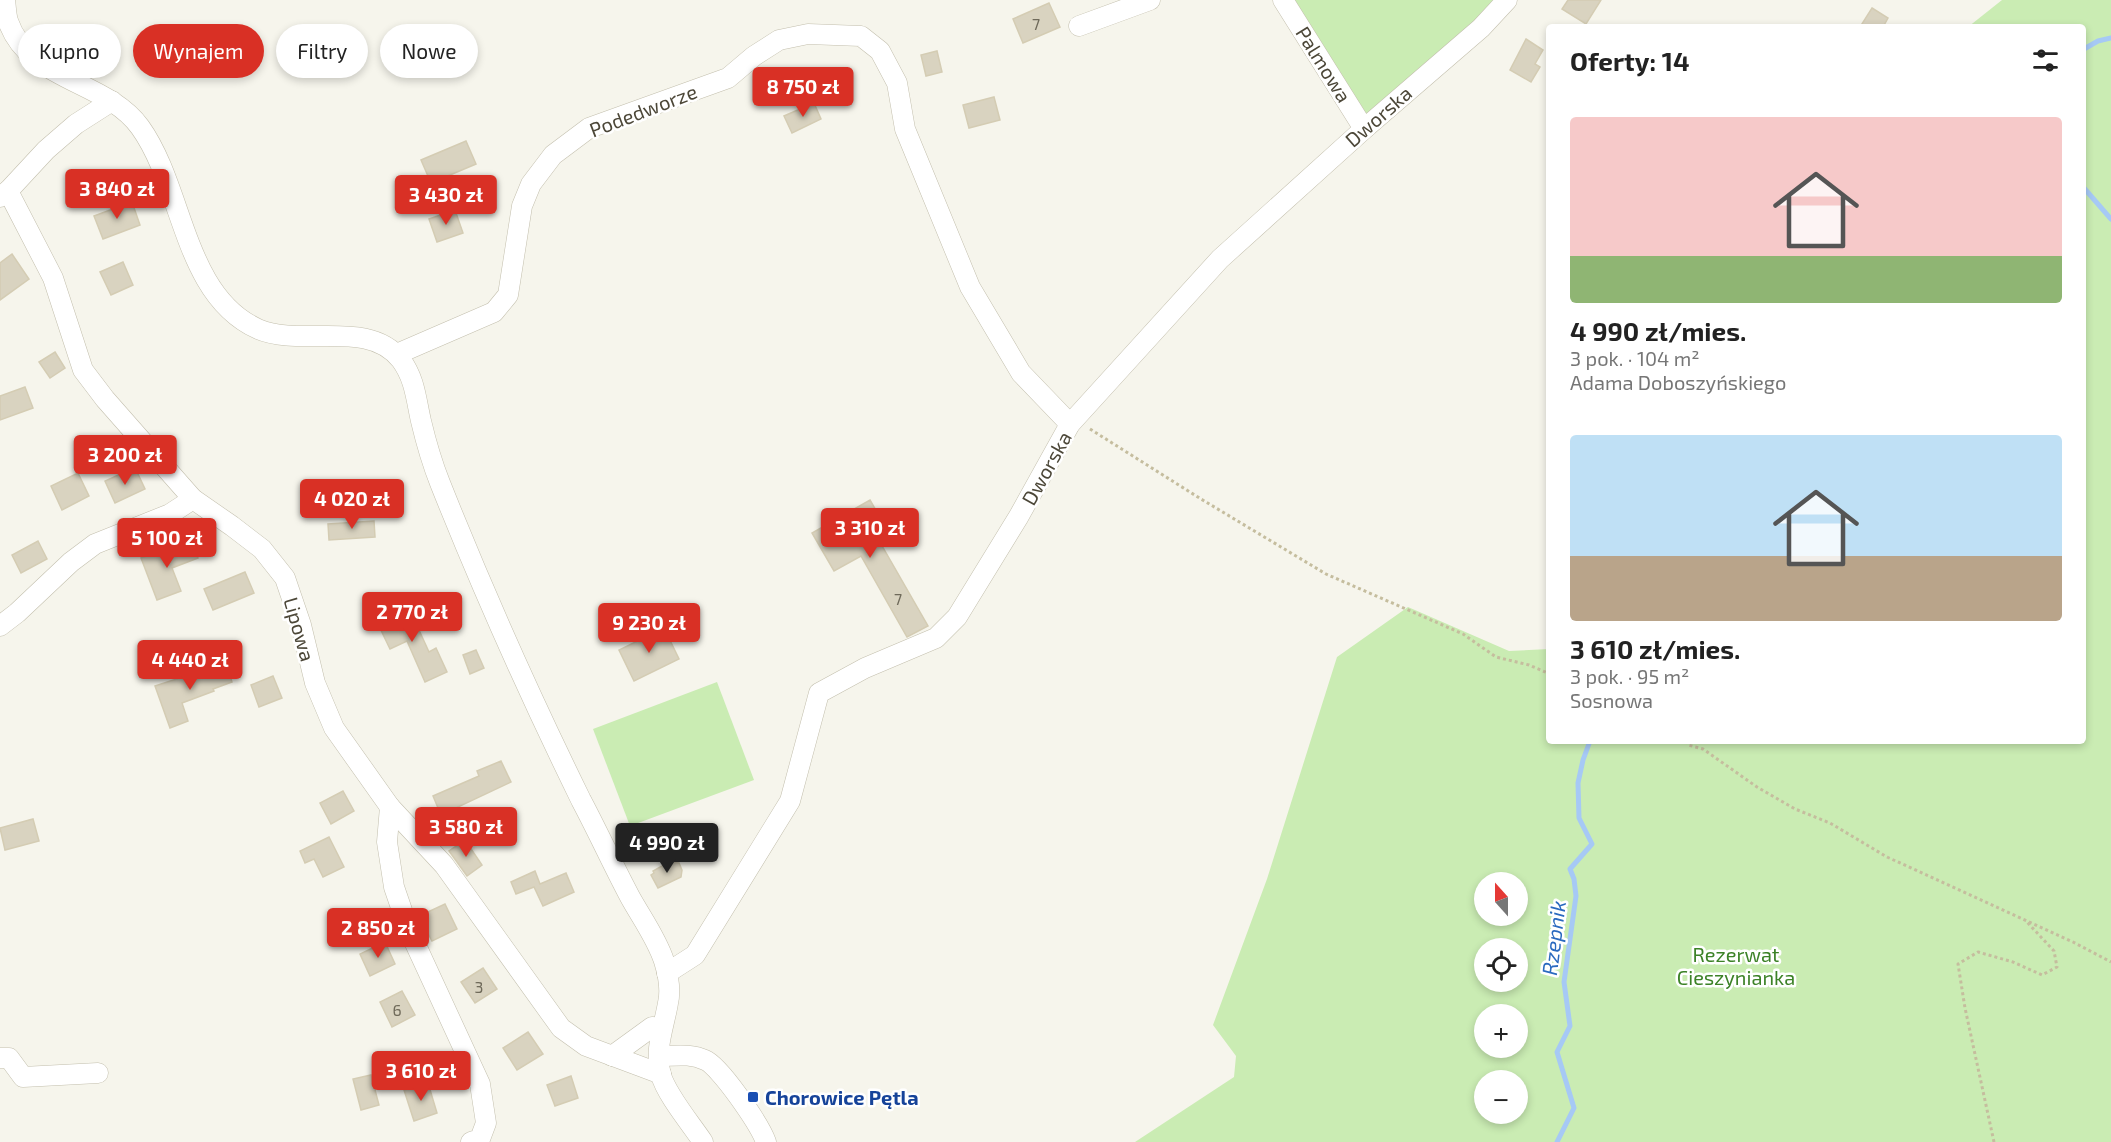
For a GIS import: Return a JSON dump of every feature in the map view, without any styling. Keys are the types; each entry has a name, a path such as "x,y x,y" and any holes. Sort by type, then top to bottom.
{"street":[{"path":"5,0 8,21 27,52 38,62 112,101 129,114 151,145 202,272 219,298 231,310 241,319 275,335 354,337 375,341 397,354 412,377 430,456 507,646 663,958 670,992 662,1028 660,1065 666,1086 703,1142"},
{"path":"1079,26 1150,0"},
{"name":"Palmowa","path":"1283,0 1364,129"},
{"name":"Dworska","path":"667,974 695,955 790,801 819,693 865,668 936,638 957,617 1019,516 1072,422 1220,259 1364,129 1481,28 1507,0"},
{"name":"Podedworze","path":"397,354 494,312 508,295 522,206 531,184 553,155 589,128 728,78 754,56 779,40 808,33 861,36 880,51 897,83 904,129 970,287 1022,373 1072,422"},
{"path":"4,194 76,124 112,101"},
{"name":"Lipowa","path":"4,194 52,278 83,370 105,399 193,499 262,549 285,578 301,625 315,683 334,728 390,807 444,866 561,1028 586,1046 612,1056 660,1065"},
{"path":"0,626 71,562 95,544 170,514 193,499"},
{"path":"390,807 387,842 394,887 408,928 480,1084 486,1123 480,1139 471,1142"},
{"path":"612,1056 652,1027 662,1028"},
{"path":"660,1065 696,1056 707,1061 718,1070 766,1142"},
{"path":"0,1058 9,1058 22,1077 98,1073"}],"path":[{"path":"1072,422 1326,574 1463,634 1496,657 1546,672"},
{"path":"1688,744 1703,749 1757,787 1795,809 1830,823 1887,857 2111,962"},
{"path":"1994,1142 1965,1008 1958,964 1978,952 2013,962 2042,975 2057,967 2054,951 2025,920"}],"green space":[{"path":"1289,0 1495,0 1452,46 1369,116 1360,113"},
{"name":"Rezerwat Cieszynianka","path":"2002,0 2111,0 2111,1142 1135,1142 1234,1077 1236,1056 1213,1025 1267,879 1337,657 1408,607 1509,651 1546,649 1546,744 2086,744 2086,24 1972,24"},
{"path":"717,682 754,780 630,826 593,729"}],"building":[{"path":"1568,0 1601,0 1586,24 1562,9"},
{"path":"1049,3 1060,27 1023,43 1013,19"},
{"path":"1872,8 1888,18 1885,24 1862,24"},
{"path":"1526,39 1543,50 1535,64 1540,67 1531,82 1510,70"},
{"path":"937,51 942,72 926,76 921,55"},
{"path":"994,97 1000,120 969,128 963,105"},
{"path":"814,103 821,119 792,133 784,116"},
{"path":"466,141 476,164 431,183 421,160"},
{"path":"132,202 140,225 103,239 94,216"},
{"path":"455,210 463,233 437,242 429,219"},
{"path":"12,254 29,279 0,300 0,263"},
{"path":"123,262 133,285 111,295 100,272"},
{"path":"55,352 65,368 50,378 39,362"},
{"path":"25,387 33,408 0,420 0,396"},
{"path":"127,471 129,476 137,472 145,489 115,503 105,481"},
{"path":"78,473 89,496 62,510 51,486"},
{"path":"870,500 892,538 881,544 928,626 907,637 861,556 834,571 812,533"},
{"path":"374,521 375,537 329,540 328,524"},
{"path":"38,541 47,559 21,573 12,555"},
{"path":"193,543 198,558 172,568 181,591 157,600 141,558 165,549 166,553"},
{"path":"245,572 254,593 213,610 204,589"},
{"path":"409,608 429,652 436,648 447,672 425,682 407,641 390,649 377,622"},
{"path":"664,628 679,659 634,681 619,650"},
{"path":"476,650 484,668 470,674 463,655"},
{"path":"226,663 232,682 182,703 188,721 170,728 155,686"},
{"path":"273,676 282,698 259,707 251,685"},
{"path":"501,761 511,782 441,815 433,796 479,776 477,771"},
{"path":"343,791 354,811 331,824 320,803"},
{"path":"33,819 39,841 5,850 0,828"},
{"path":"329,837 344,867 323,877 314,859 305,863 300,851"},
{"path":"465,840 482,865 467,876 449,851"},
{"path":"669,862 679,863 682,870 681,877 658,888 651,875 653,871"},
{"path":"535,871 540,884 566,873 574,892 543,906 534,887 516,894 511,882"},
{"path":"445,904 457,929 432,941 419,916"},
{"path":"385,942 395,964 370,976 360,954"},
{"path":"483,968 497,989 475,1003 461,982"},
{"path":"402,991 415,1015 392,1027 380,1002"},
{"path":"528,1032 543,1054 517,1070 503,1048"},
{"path":"371,1075 379,1105 361,1110 353,1079"},
{"path":"571,1076 578,1098 555,1106 547,1085"},
{"path":"428,1083 437,1113 414,1121 404,1090"}],"waterway":[{"name":"Rzepnik","path":"2086,48 2098,41 2111,38"},
{"path":"2086,190 2111,219"},
{"name":"Rzepnik","path":"1557,1142 1574,1108 1557,1052 1570,1026 1564,982 1576,896 1570,869 1592,844 1579,818 1578,783 1589,744"}],"place":[{"name":"Chorowice Pętla","path":"753,1097"}]}
